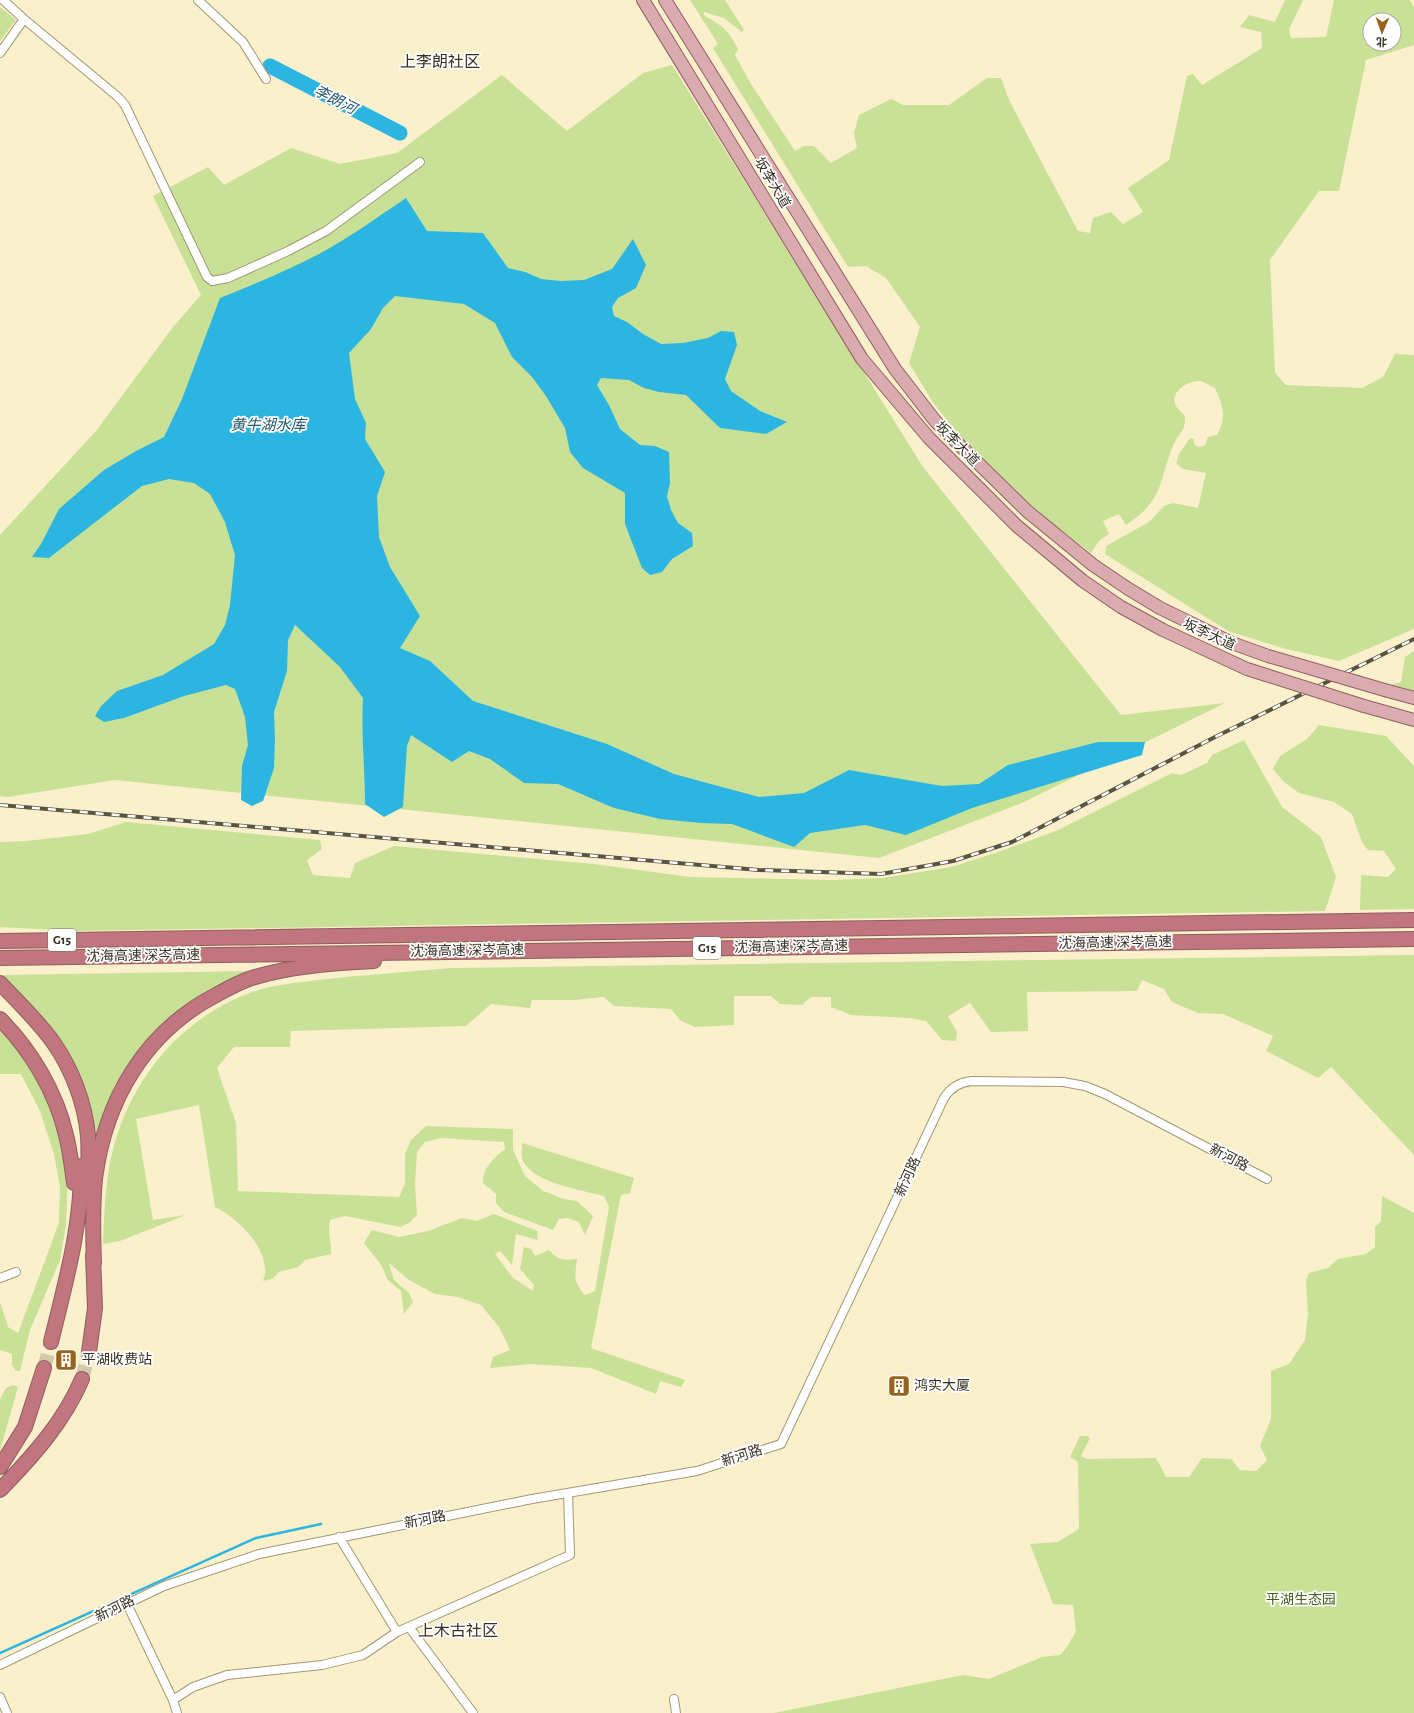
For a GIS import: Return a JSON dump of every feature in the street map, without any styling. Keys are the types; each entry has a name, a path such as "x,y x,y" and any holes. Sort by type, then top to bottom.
{"highway":[{"name":"沈海高速 深岑高速","path":"125,939 1414,920"},
{"path":"0,934 125,939"},
{"name":"G15","path":"0,941 125,939"},
{"name":"沈海高速 深岑高速","path":"0,958 1414,939"},
{"path":"89,1352 95,1308 94,1189 99,1157 111,1115 128,1080 155,1041 173,1024 194,1008 234,985 254,977 278,971 366,961 561,950"},
{"path":"0,983 9,1000 47,1045 59,1065 74,1100 79,1121 81,1137 81,1205 70,1264 51,1342"},
{"path":"9,1000 53,1041 66,1061 80,1098 88,1136 94,1263"},
{"path":"0,1019 24,1048 41,1073 50,1090 66,1134 75,1193 70,1264"},
{"path":"0,1467 25,1427 44,1368"},
{"path":"0,1490 49,1434 74,1397 82,1379"},
{"path":"0,1461 25,1427"},
{"path":"0,1482 49,1434"}],"main road":[{"name":"坂李大道","path":"643,0 862,359 929,438 1017,526 1083,581 1121,607 1163,630 1247,669 1364,706 1414,720"},
{"name":"坂李大道","path":"665,0 895,369 936,422 1028,511 1093,565 1127,588 1188,622 1232,643 1268,656 1414,698"}],"street":[{"path":"3,0 118,97 125,105 208,277 212,281 228,278 288,251 326,230 420,162"},
{"path":"198,0 243,42 266,79"},
{"path":"0,53 24,19"},
{"name":"新河路","path":"0,1665 164,1586 259,1554 568,1493 697,1471 781,1444 944,1098 951,1089 961,1083 972,1081 1052,1081 1085,1086 1105,1094 1267,1179"},
{"path":"0,1278 16,1272"},
{"path":"173,1700 193,1687 227,1675 322,1665 363,1655 397,1632 570,1555 568,1493"},
{"path":"339,1537 397,1632"},
{"path":"127,1604 173,1700 177,1713"},
{"path":"409,1627 474,1713"},
{"path":"0,1697 7,1713"},
{"path":"674,1699 676,1713"}],"green space":[{"path":"690,0 725,0 744,30 742,32 724,18 704,12 704,15 720,25 731,37 738,49 735,55 751,84 795,151 804,146 814,146 831,163 857,148 854,133 859,115 891,99 903,105 949,105 987,78 1001,78 1010,102 1078,231 1090,233 1093,218 1111,212 1123,224 1143,212 1128,188 1169,160 1187,76 1193,74 1202,85 1262,48 1261,32 1240,27 1249,15 1275,22 1285,0 1303,0 1289,29 1291,38 1326,37 1334,0 1410,0 1414,7 1414,45 1402,49 1402,12 1362,12 1362,52 1392,52 1366,60 1339,191 1319,191 1270,260 1275,373 1286,385 1362,388 1383,377 1395,354 1414,355 1414,629 1339,661 1286,649 1228,631 1105,554 1106,546 1149,522 1164,506 1173,503 1198,508 1206,473 1183,469 1176,464 1179,454 1190,438 1194,439 1194,444 1199,447 1205,445 1208,437 1217,435 1223,417 1222,406 1215,388 1200,381 1195,381 1180,388 1175,396 1174,401 1176,406 1185,416 1184,426 1173,446 1162,481 1154,499 1138,516 1126,525 1119,514 1103,521 1109,534 1099,541 1091,553 1051,522 1012,489 965,443 932,401 909,363 920,327 886,278 866,266 848,267 713,48 718,44"},
{"path":"0,7 16,20 0,41"},
{"path":"672,65 923,467 1121,715 1225,703 1022,803 879,858 115,780 8,797 0,796 0,535 96,431 173,327 201,295 153,196 208,167 224,185 291,148 340,164 397,153 502,75 567,131 643,73"},
{"path":"1414,651 1414,697 1386,686 1401,682 1405,657"},
{"path":"1319,725 1386,736 1414,766 1414,909 1360,910 1361,875 1388,877 1396,869 1384,851 1368,850 1362,842 1352,814 1334,802 1299,793 1283,781 1273,769 1280,756 1307,739"},
{"path":"1244,740 1282,807 1321,837 1336,877 1325,911 76,931 0,927 0,842 27,841 88,834 126,822 320,840 322,849 307,860 313,875 350,878 355,863 394,846 594,864 690,877 831,880 883,878 951,867 1056,831 1172,773 1181,775 1207,763 1212,755"},
{"path":"1414,955 1414,1155 1331,1067 1318,1078 1266,1051 1273,1036 1223,1014 1198,1013 1172,1002 1164,989 1142,980 1137,991 1027,992 1028,1031 991,1032 970,1003 948,1016 957,1032 956,1041 942,1040 926,1021 910,1018 851,1015 831,1007 831,997 811,997 802,1005 780,1004 771,996 734,996 734,1025 695,1027 681,1021 671,1009 614,1006 604,997 574,1000 532,1000 530,1008 491,1004 466,1026 291,1031 290,1047 234,1047 217,1068 236,1123 238,1191 399,1197 405,1184 405,1154 411,1140 426,1126 513,1129 513,1150 525,1176 543,1191 564,1199 577,1201 593,1216 585,1235 579,1222 568,1218 559,1219 553,1230 504,1212 496,1203 496,1194 483,1183 483,1177 490,1163 505,1149 504,1142 441,1138 425,1142 417,1152 415,1185 417,1215 409,1223 400,1227 345,1216 330,1220 329,1229 331,1254 305,1260 298,1267 279,1272 272,1279 263,1281 265,1271 260,1250 239,1224 223,1211 215,1207 199,1105 136,1119 153,1220 186,1215 120,1241 103,1244 104,1214 110,1163 117,1135 128,1108 141,1084 157,1060 176,1040 197,1022 221,1006 247,994 273,986 335,978 451,968"},
{"path":"262,971 158,1033 97,1143 92,1114 84,1087 0,980 0,975"},
{"path":"0,1030 13,1044 49,1102 59,1131 68,1171 66,1225 60,1260 30,1330 20,1371 16,1371 12,1365 12,1354 0,1350 0,1302 8,1327 18,1333 59,1223 60,1187 54,1154 40,1111 21,1074 0,1074"},
{"path":"522,1143 634,1178 630,1193 621,1195 591,1348 685,1380 681,1387 660,1381 656,1394 591,1368 531,1364 490,1368 493,1357 510,1350 499,1327 481,1305 458,1297 435,1294 409,1280 389,1263 394,1280 409,1293 413,1302 404,1314 401,1291 387,1279 382,1266 364,1243 372,1230 399,1237 428,1231 462,1218 477,1221 494,1214 537,1231 538,1240 516,1234 512,1265 500,1251 495,1254 513,1278 533,1291 534,1285 520,1269 524,1247 531,1249 535,1256 549,1250 561,1259 577,1259 575,1274 578,1287 585,1295 595,1291 609,1207 604,1196 571,1188 537,1175 529,1169 523,1161"},
{"name":"平湖生态园","path":"1382,1196 1414,1213 1414,1713 774,1713 963,1675 989,1679 1042,1657 1060,1655 1067,1647 1076,1631 1073,1605 1053,1604 1030,1544 1058,1542 1079,1529 1078,1462 1070,1457 1080,1436 1087,1436 1090,1438 1081,1456 1087,1459 1156,1458 1166,1477 1189,1477 1202,1458 1231,1459 1240,1470 1256,1471 1267,1460 1260,1446 1271,1419 1271,1371 1289,1364 1305,1340 1308,1314 1306,1280 1309,1273 1328,1268 1338,1259 1366,1254 1375,1247 1375,1227 1381,1221"},
{"path":"13,1385 18,1387 0,1451 0,1399 6,1388"}],"water":[{"name":"黄牛湖水库","path":"406,198 427,231 483,233 508,268 525,272 541,279 561,281 584,280 612,269 633,239 646,265 636,288 618,298 612,307 614,316 627,322 643,334 661,344 683,343 708,338 721,331 734,332 737,345 725,379 731,391 760,411 787,422 766,434 720,428 686,395 659,392 644,388 629,380 601,378 597,385 609,405 620,429 640,445 655,446 669,452 670,483 667,496 671,510 678,523 692,533 693,546 672,559 662,572 650,575 642,568 625,524 625,493 583,468 570,452 565,428 546,396 532,377 512,357 495,323 464,304 395,296 383,308 371,329 349,353 355,399 366,423 365,439 385,472 377,496 379,537 390,567 420,616 400,648 430,661 473,701 607,744 674,774 759,797 804,793 849,770 942,786 979,784 1008,765 1098,742 1145,742 1142,755 972,808 906,835 865,825 810,833 794,847 732,824 660,819 614,808 558,784 524,783 490,759 469,751 452,762 411,735 407,746 403,807 384,817 365,804 362,725 363,698 340,667 295,625 288,640 287,671 274,712 274,768 263,801 252,806 241,800 242,766 248,745 245,717 235,689 226,685 184,696 124,718 104,722 95,716 101,706 117,691 163,675 214,644 225,625 230,605 235,555 225,522 210,494 194,483 169,479 142,486 49,558 32,557 41,544 59,509 104,470 136,451 164,437 182,399 220,298 284,271 321,253 353,234"}],"waterway":[{"name":"李朗河","path":"270,66 400,133"},
{"path":"0,1653 256,1538 321,1524"}],"tunnel":[{"path":"44,1368 51,1342"},
{"path":"82,1379 89,1352"}],"railway":[{"path":"0,805 759,870 881,874 953,861 1012,842 1215,737 1414,639"}],"place":[{"name":"平湖收费站","path":"66,1360"},
{"name":"鸿实大厦","path":"899,1386"}],"district":[{"name":"上李朗社区","path":"440,62"},
{"name":"上木古社区","path":"458,1631"}]}
